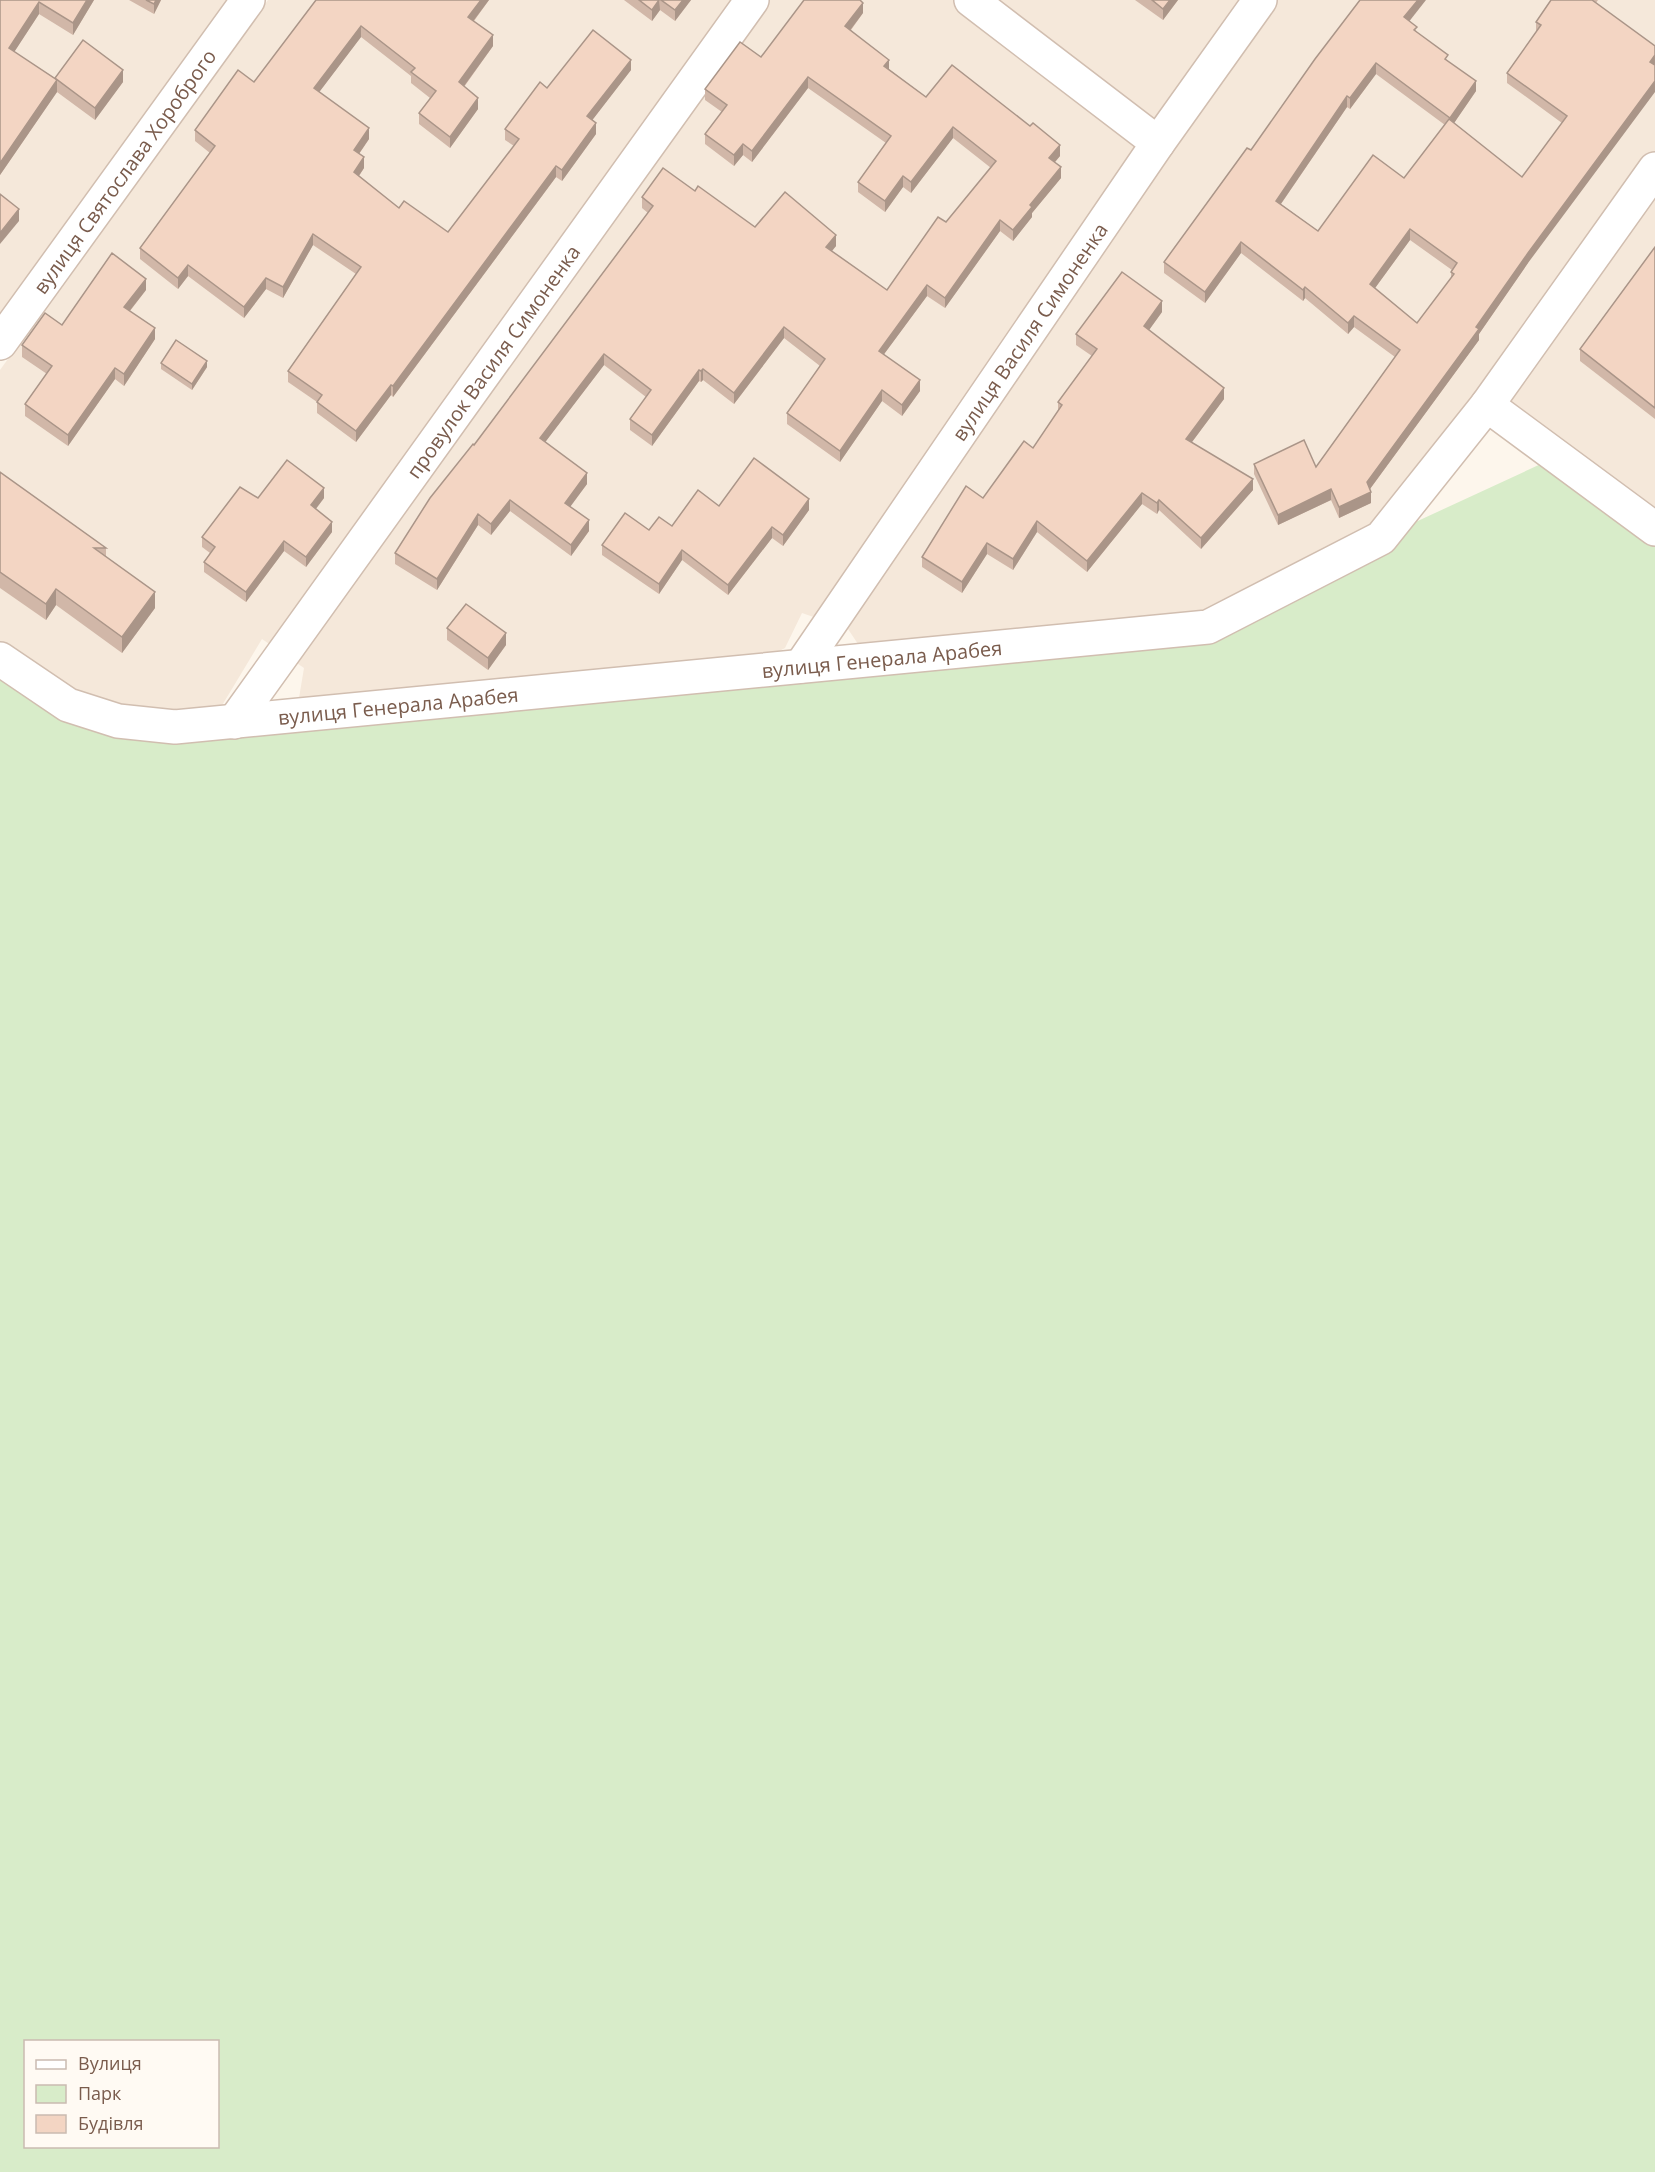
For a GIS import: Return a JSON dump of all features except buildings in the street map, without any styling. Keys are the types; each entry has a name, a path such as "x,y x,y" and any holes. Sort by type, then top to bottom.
{"street":[{"name":"вулиця Святослава Хороброго","path":"0,343 248,0"},
{"name":"провулок Василя Симоненка","path":"234,722 752,0"},
{"path":"971,0 1158,143"},
{"name":"вулиця Василя Симоненка","path":"801,666 1158,143 1260,0"},
{"name":"вулиця Генерала Арабея","path":"0,659 68,705 118,721 175,727 1208,627 1381,538 1487,405 1655,169"},
{"path":"1487,405 1655,529"}],"shaded area":[{"path":"0,0 229,0 0,315"},
{"path":"268,0 1655,0 1655,514 1487,394 1377,533 1207,623 862,650 848,629 802,613 785,648 761,661 308,708 299,698 304,668 262,639 215,717 180,719 70,692 0,645 0,370"}],"green space":[{"path":"1556,457 1655,529 1655,2172 0,2172 0,664 118,721 1208,628 1381,538"}]}
